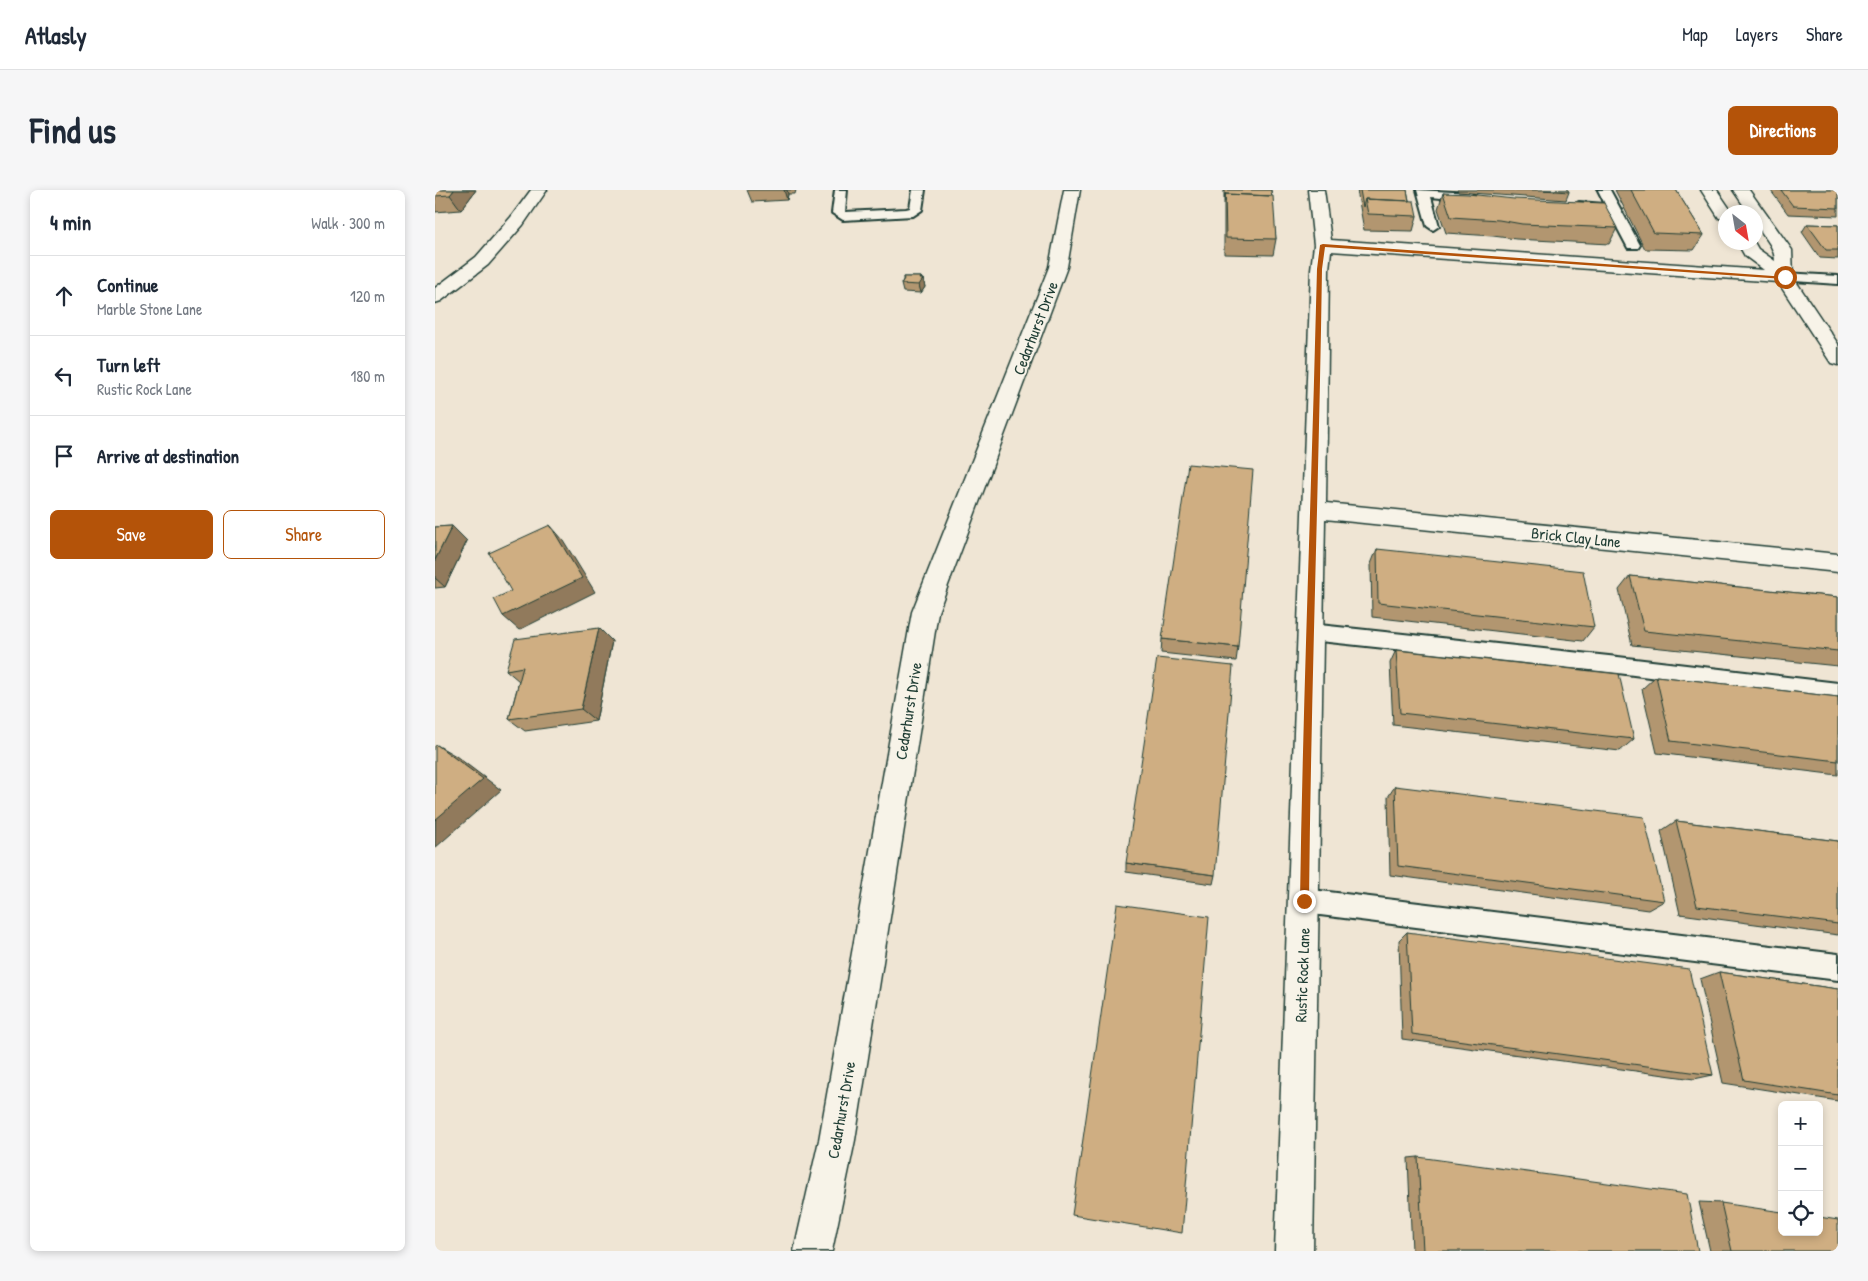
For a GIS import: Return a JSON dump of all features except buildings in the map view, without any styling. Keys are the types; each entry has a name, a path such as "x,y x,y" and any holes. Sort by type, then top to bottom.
{"street":[{"path":"435,296 482,261 517,221 539,190"},
{"name":"Cedarhurst Drive","path":"813,1251 837,1140 925,612 1058,267 1072,190"},
{"name":"Rustic Rock Lane","path":"1293,1251 1315,510 1320,269 1323,245 1316,190"},
{"path":"1709,190 1719,205"},
{"path":"1741,190 1783,250 1785,277"},
{"path":"1323,245 1785,277"},
{"path":"1750,250 1785,277 1838,359"},
{"name":"Brick Clay Lane","path":"1315,510 1838,563"}],"lane":[{"path":"841,190 838,213 843,216 908,213 916,210 919,190"},
{"path":"1604,190 1633,244"},
{"path":"1433,226 1424,191 1481,197"},
{"path":"1567,205 1614,209"},
{"path":"1785,277 1838,280"},
{"path":"1310,632 1609,664 1838,692"},
{"path":"1304,901 1838,967"}],"route":[{"path":"1304,901 1311,574 1315,510 1320,269 1323,245 1785,277"}]}
